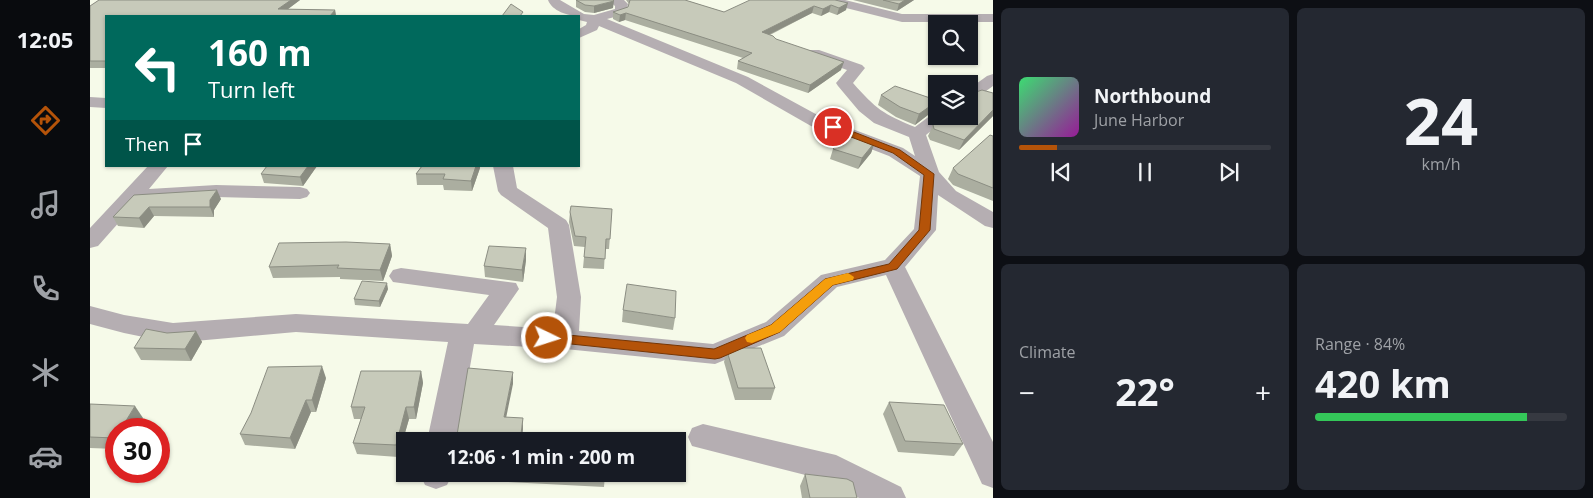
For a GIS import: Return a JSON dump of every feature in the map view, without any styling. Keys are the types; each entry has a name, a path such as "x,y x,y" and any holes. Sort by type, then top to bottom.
{"street":[{"path":"554,0 577,15"},
{"path":"594,19 621,11 622,4 614,0"},
{"path":"830,0 902,18 993,17"},
{"path":"968,4 993,17"},
{"path":"580,16 594,19 742,80 817,122 896,152 930,174 949,195 993,221"},
{"path":"580,33 592,27 594,19"},
{"path":"90,315 124,324 172,333 296,323 565,339 715,354 775,328 829,282 893,266 925,230 930,174 917,134 880,119 844,83 857,68 798,48"},
{"path":"978,89 993,78"},
{"path":"978,95 993,97"},
{"path":"90,102 105,103"},
{"path":"917,134 929,125"},
{"path":"90,241 158,167"},
{"path":"503,167 508,191 558,225 569,297 565,339"},
{"path":"130,196 216,191 300,193"},
{"path":"893,266 993,474"},
{"path":"401,276 507,289 468,334 444,432"},
{"path":"703,437 836,469 890,498"}],"building":[{"path":"99,0 291,0 278,9 335,10 331,15 105,15 105,61 90,61 90,6"},
{"path":"576,0 614,1 594,6 585,5"},
{"path":"630,0 685,0 724,12 750,0 835,0 848,3 839,8 831,5 823,9 814,6 762,32 776,39 844,62 810,85 738,61 752,53 626,13 620,15 613,12 628,7"},
{"path":"883,0 905,0 899,4"},
{"path":"511,4 523,12 521,15 503,15"},
{"path":"895,86 928,97 928,108 919,114 900,107 881,95"},
{"path":"982,90 993,93 993,110 964,140 934,129 933,125 978,125 978,91"},
{"path":"846,133 875,142 862,158 833,149"},
{"path":"990,135 993,136 993,188 958,174 953,168"},
{"path":"266,167 307,167 300,177 261,174"},
{"path":"421,167 476,167 471,181 443,179 445,174 416,174"},
{"path":"217,190 210,200 210,207 149,207 139,218 113,217 134,195"},
{"path":"571,206 612,209 610,239 606,239 605,259 584,257 586,237 575,236 570,212"},
{"path":"346,242 390,244 380,270 337,268 339,265 269,267 279,243"},
{"path":"489,246 526,248 522,270 484,266"},
{"path":"362,281 387,283 379,301 354,299"},
{"path":"627,284 676,291 675,318 623,310"},
{"path":"146,329 167,333 196,331 185,349 134,348"},
{"path":"733,348 761,348 775,388 738,388 727,351"},
{"path":"322,366 312,400 306,400 290,438 240,434 251,413 268,367"},
{"path":"468,368 513,372 504,417 523,418 521,432 457,432"},
{"path":"361,371 421,371 414,407 406,407 399,432 396,432 396,445 353,443 365,407 351,407"},
{"path":"889,402 944,405 963,444 905,441"},
{"path":"90,404 135,406 128,418 105,418 105,438 90,437"},
{"path":"805,474 847,479 853,482 857,498 810,498"}],"slow traffic":[{"path":"752,338 775,328 829,282 848,277"}],"route":[{"path":"547,338 715,354 775,328 829,282 893,266 925,230 930,174 896,152 833,127"}]}
